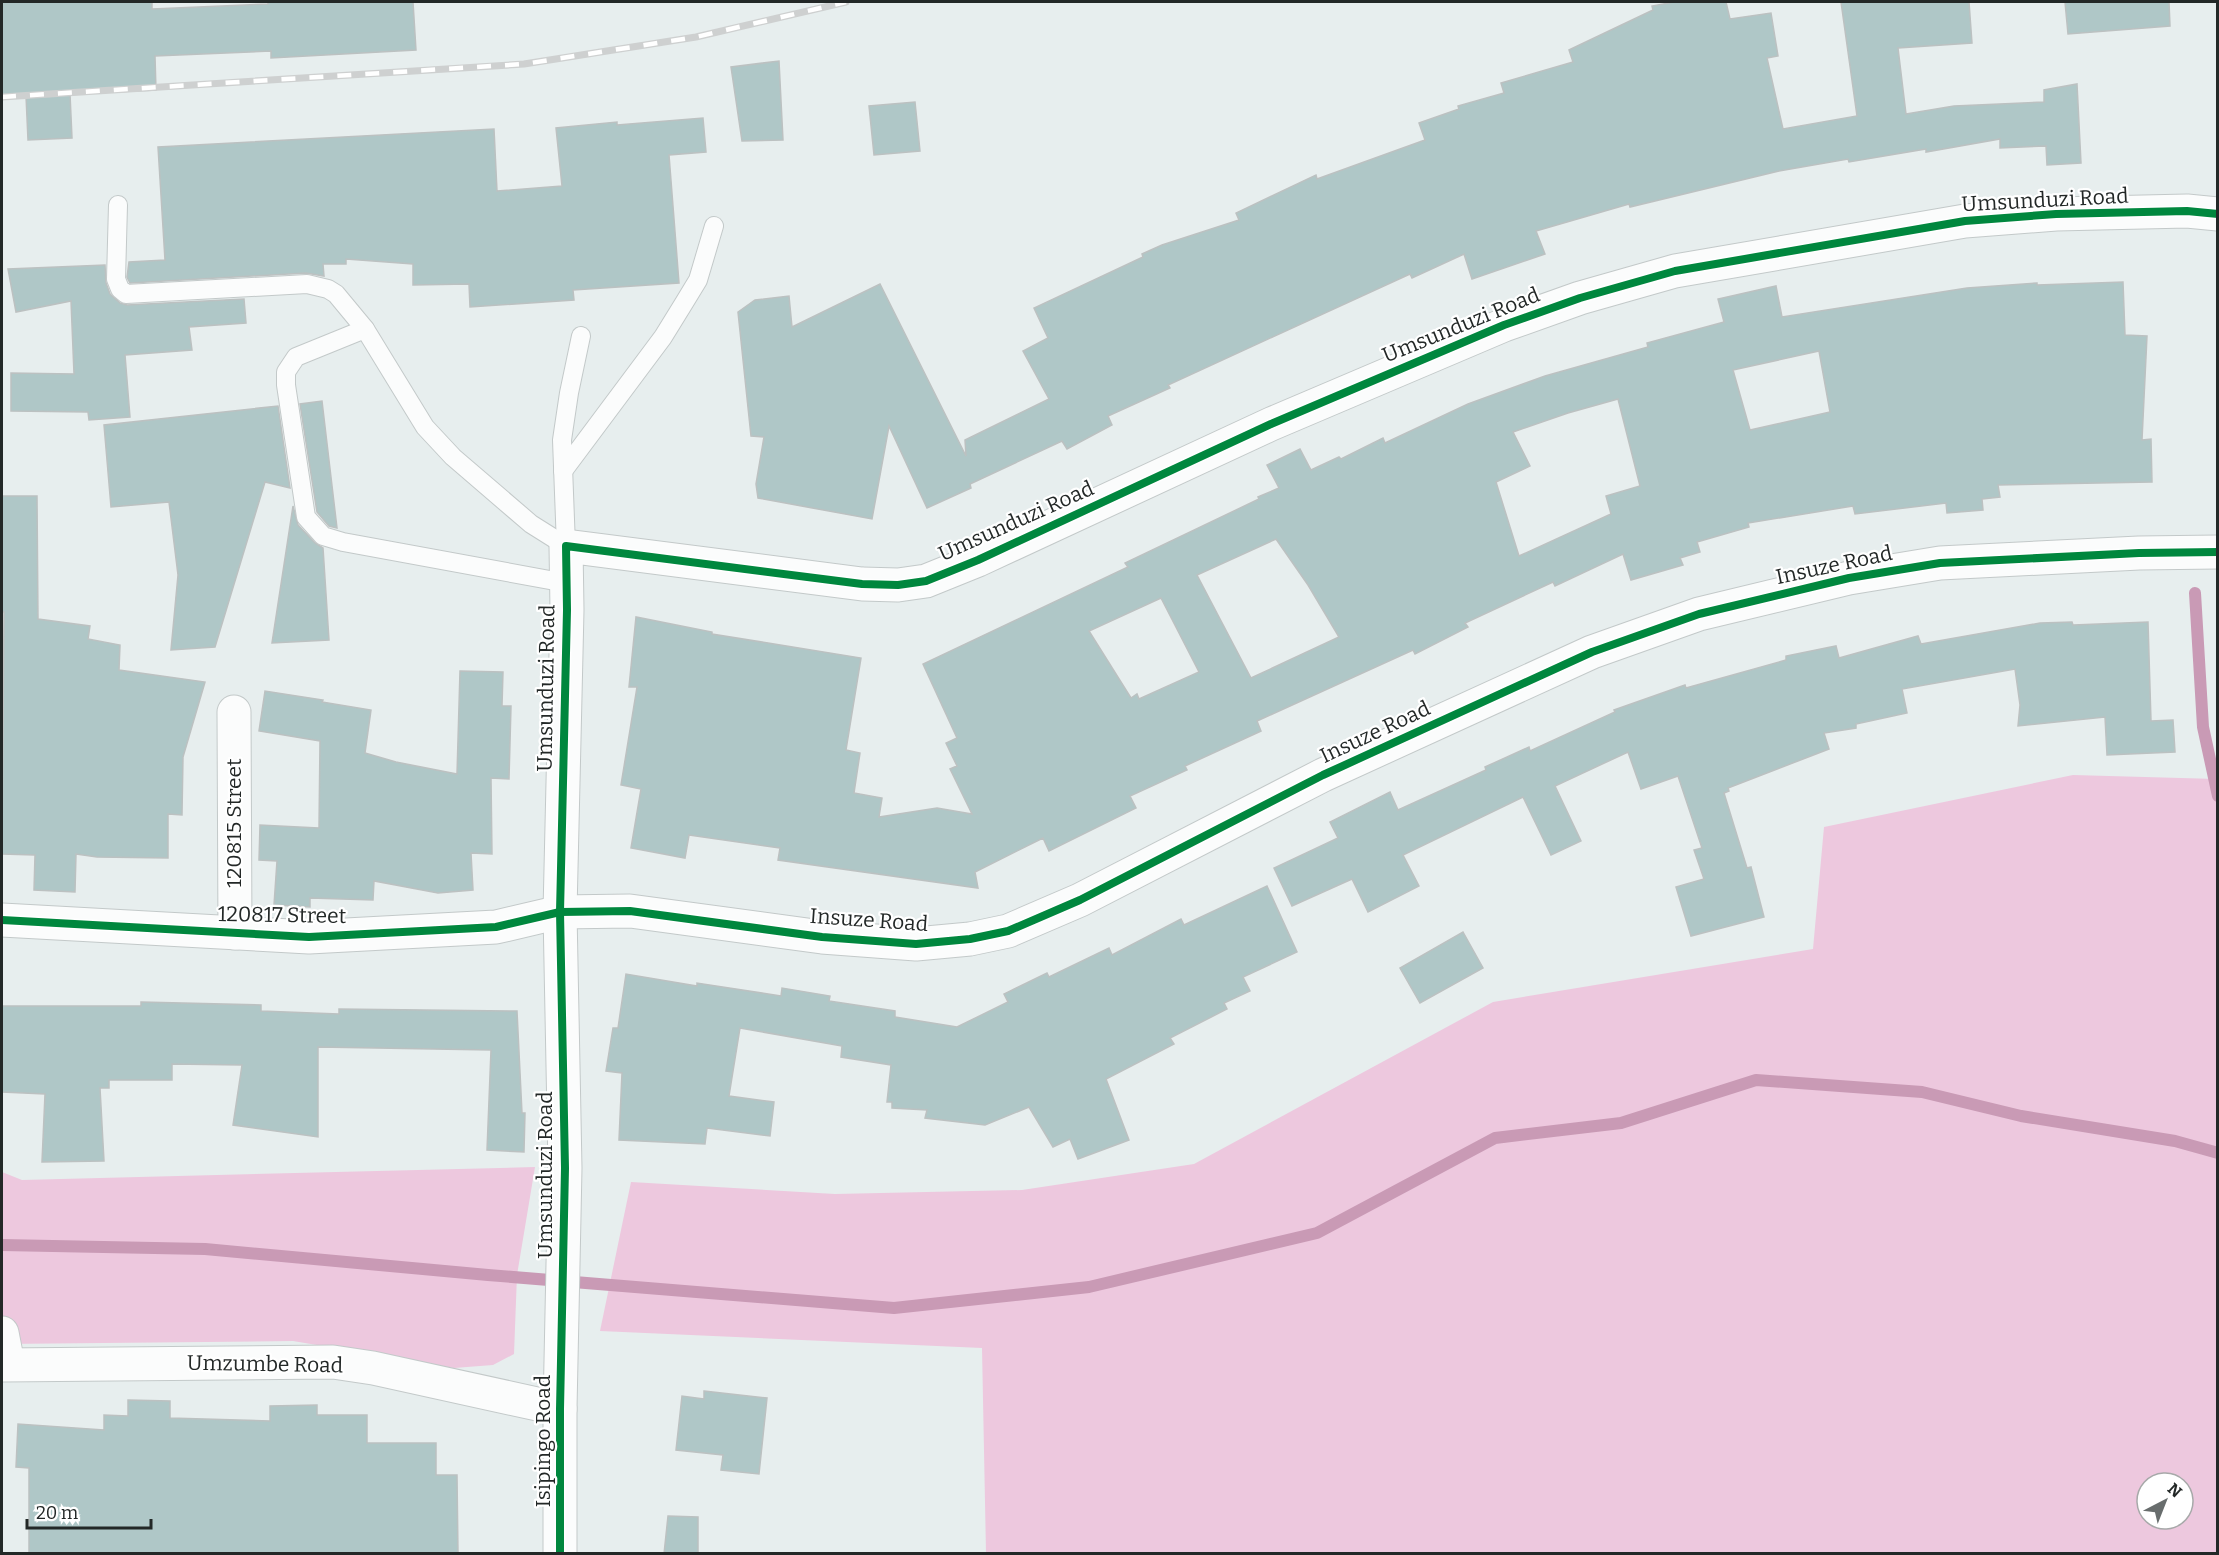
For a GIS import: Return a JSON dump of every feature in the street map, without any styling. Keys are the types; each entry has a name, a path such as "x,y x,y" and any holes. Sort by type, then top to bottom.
{"street":[{"name":"Umsunduzi Road","path":"562,1329 565,1168 560,912 566,546 862,584 898,585 926,581 978,560 1271,424 1504,325 1580,298 1675,271 1965,221 2056,214 2187,212 2217,214"},
{"name":"Insuze Road","path":"560,912 630,911 822,937 916,944 970,939 1008,931 1080,900 1334,770 1592,652 1699,614 1849,578 1940,563 2139,553 2217,552"},
{"name":"120815 Street","path":"234,712 235,933"},
{"name":"120817 Street","path":"2,920 309,937 496,927 560,912"},
{"name":"Isipingo Road","path":"560,1554 562,1329"},
{"path":"2,1332 5,1365"},
{"name":"Umzumbe Road","path":"5,1365 333,1362 373,1368 560,1409"}],"lane":[{"path":"118,205 116,279 120,289 126,294 307,284 328,289 336,294 365,329"},
{"path":"563,471 663,337 684,303 698,280 714,225"},
{"name":"Umsunduzi Road","path":"566,546 531,524 453,457 425,427 365,329 296,357 286,372 306,517 323,536 343,542 566,583"},
{"name":"Umsunduzi Road","path":"566,546 562,440 581,336"}],"shaded area":[{"path":"2073,775 2217,779 2217,1553 986,1553 982,1348 600,1331 631,1182 835,1194 1022,1190 1194,1164 1493,1002 1813,949 1824,827"},
{"path":"535,1167 517,1275 514,1354 493,1365 454,1368 293,1341 2,1344 2,1172 22,1180"}],"building":[{"path":"2,2 152,2 152,9 268,4 268,2 413,2 416,50 271,58 271,51 155,56 156,90 70,94 72,138 28,140 26,96 2,97"},
{"path":"1674,2 1726,2 1730,19 1771,13 1778,56 1767,58 1783,129 1857,116 1841,2 1969,2 1972,43 1898,48 1906,114 1954,106 2044,102 2044,90 2077,84 2081,163 2047,165 2046,146 2000,148 2000,139 1926,152 1926,149 1849,162 1848,159 1779,171 1630,207 1629,204 1536,231 1545,254 1472,279 1464,254 1412,278 1410,274 1168,385 1170,388 1108,416 1112,425 1067,449 1062,441 970,484 971,488 927,508 889,426 872,519 758,498 756,484 764,437 751,436 738,312 755,300 789,296 792,327 880,284 966,456 965,440 1049,399 1023,351 1048,338 1034,308 1143,257 1142,254 1162,245 1239,220 1236,213 1316,175 1317,179 1425,140 1419,123 1459,109 1458,106 1504,93 1501,83 1573,62 1569,50 1653,10 1652,6"},
{"path":"2065,2 2169,2 2170,26 2068,34"},
{"path":"779,61 783,140 742,141 731,67"},
{"path":"915,102 920,151 874,155 869,106"},
{"path":"703,118 706,152 669,155 679,283 573,290 574,300 470,307 469,284 413,285 413,264 346,259 346,264 323,264 324,276 306,273 130,283 127,277 129,262 165,260 158,147 494,129 497,191 562,186 556,128 617,122 617,125"},
{"path":"105,265 106,283 110,294 120,303 127,305 244,299 246,323 189,327 192,350 125,355 130,417 89,420 88,412 11,411 11,373 74,374 71,301 16,312 8,269"},
{"path":"2123,282 2125,335 2147,336 2142,440 2151,439 2152,482 1998,485 2000,497 1982,499 1983,510 1947,513 1946,503 1855,514 1853,506 1748,523 1749,527 1697,542 1700,552 1680,558 1683,565 1631,580 1623,554 1555,586 1553,582 1465,623 1468,627 1415,654 1413,650 1257,721 1261,731 1185,766 1187,770 1130,796 1136,808 1049,851 1043,838 975,872 978,888 778,860 780,848 689,835 685,858 631,848 641,789 621,785 637,687 629,687 636,617 712,632 712,634 861,658 846,750 860,753 854,793 882,798 879,817 937,808 972,814 950,769 957,766 946,743 957,738 923,664 1128,567 1125,563 1279,488 1267,465 1300,449 1311,470 1339,457 1341,459 1383,438 1385,443 1468,404 1545,376 1648,347 1647,343 1724,322 1718,299 1776,286 1782,317 1967,288 2037,283 2037,285","holes":["1819,351 1830,412 1750,430 1733,370","1618,399 1640,486 1606,496 1611,514 1519,556 1496,482 1530,466 1513,432","1276,539 1308,585 1339,637 1251,678 1197,575","1161,598 1199,672 1139,699 1137,694 1131,698 1089,631"]},
{"path":"322,401 337,528 329,526 317,512 300,404"},
{"path":"278,406 290,488 265,482 215,647 171,650 178,575 169,502 111,507 104,425"},
{"path":"2,496 37,496 38,619 90,626 88,639 120,645 119,670 205,682 183,757 182,815 168,814 168,858 97,857 76,854 75,892 34,890 35,855 2,854 4,612 2,612"},
{"path":"293,506 298,525 323,548 329,640 272,643"},
{"path":"2072,622 2073,625 2148,622 2151,721 2173,720 2175,752 2107,755 2105,717 2018,726 2020,705 2015,669 1902,689 1907,713 1856,724 1856,728 1824,733 1829,749 1728,788 1729,791 1724,793 1747,868 1751,867 1764,917 1691,936 1676,887 1704,879 1694,850 1702,848 1678,776 1641,789 1628,752 1555,786 1581,841 1551,855 1523,797 1403,855 1419,886 1368,912 1352,879 1292,906 1274,868 1338,838 1330,822 1390,792 1398,810 1486,770 1485,767 1529,747 1530,751 1615,712 1614,710 1685,685 1686,688 1786,660 1786,656 1836,646 1839,658 1918,636 1921,644 2040,623"},
{"path":"460,671 503,672 502,706 511,706 509,779 491,778 492,854 471,853 473,890 438,893 374,881 373,900 310,898 310,907 274,905 277,861 259,860 260,825 319,828 320,741 259,731 265,691 371,710 365,753 396,762 457,774"},
{"path":"1267,886 1297,952 1243,977 1250,991 1224,1003 1227,1009 1170,1038 1174,1044 1106,1079 1129,1140 1078,1159 1070,1139 1053,1147 1029,1107 985,1125 925,1118 927,1110 892,1108 892,1102 887,1102 891,1065 841,1057 842,1046 740,1028 729,1096 774,1102 770,1136 707,1128 705,1144 619,1140 622,1073 606,1071 613,1028 618,1028 626,974 697,986 697,983 781,996 782,988 830,996 829,1001 895,1011 895,1017 957,1027 1008,1002 1004,994 1047,973 1049,977 1109,948 1112,955 1181,919 1184,925"},
{"path":"1463,932 1483,968 1420,1003 1400,968"},
{"path":"141,1002 261,1005 261,1011 339,1014 339,1009 517,1011 522,1113 525,1113 524,1152 487,1150 491,1050 318,1047 318,1137 233,1125 242,1065 172,1064 172,1080 109,1080 109,1088 100,1088 104,1161 42,1162 45,1094 2,1092 2,1006 141,1006"},
{"path":"704,1391 767,1398 759,1474 721,1470 723,1455 676,1450 682,1396 704,1399"},
{"path":"128,1400 170,1401 170,1418 270,1421 270,1406 317,1405 317,1415 367,1415 367,1443 436,1443 436,1475 457,1475 458,1554 29,1554 29,1468 16,1467 18,1424 104,1430 104,1415 128,1416"},
{"path":"668,1516 698,1517 698,1554 664,1554"}],"waterway":[{"path":"2195,593 2203,727 2218,796"},
{"path":"2,1245 205,1249 894,1308 1089,1287 1317,1233 1495,1138 1621,1123 1756,1080 1922,1092 2021,1116 2175,1141 2218,1153"}],"railway":[{"path":"2,97 524,64 696,37 846,2"}],"cycle path":[{"path":"560,1554 560,1409 565,1168 560,912 567,610 566,546 862,584 898,585 926,581 978,560 1271,424 1504,325 1580,298 1675,271 1965,221 2056,214 2187,211 2218,214"},
{"path":"2,920 309,937 496,927 560,912 630,911 822,937 916,944 970,939 1008,931 1080,900 1323,775 1592,652 1699,614 1849,578 1940,563 2139,553 2218,552"}]}
